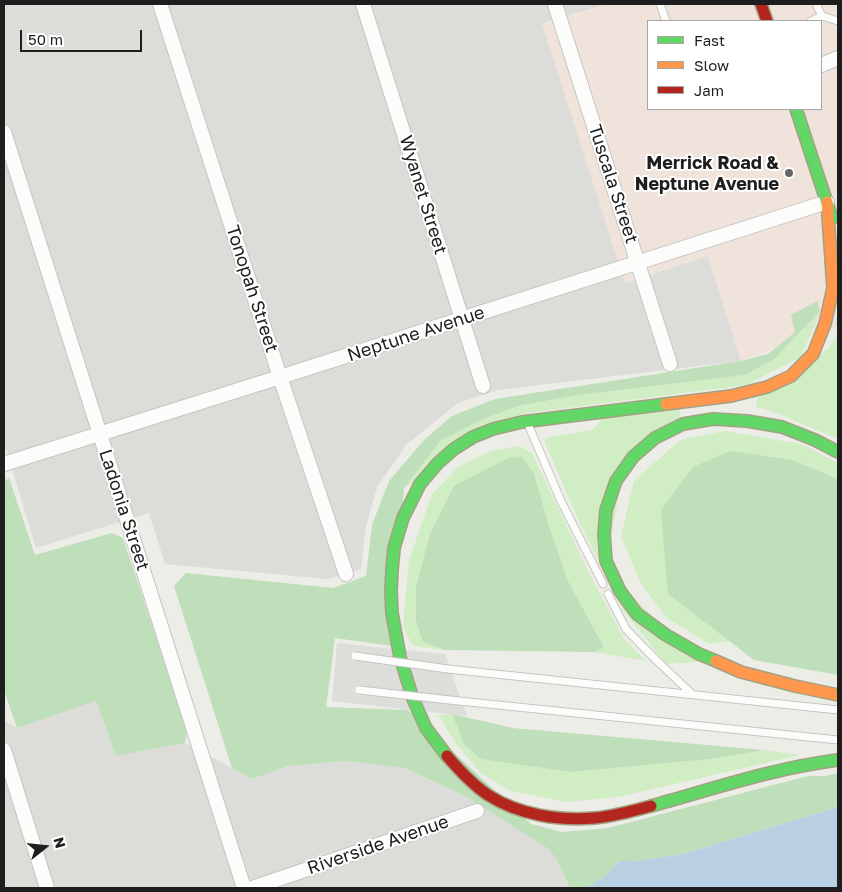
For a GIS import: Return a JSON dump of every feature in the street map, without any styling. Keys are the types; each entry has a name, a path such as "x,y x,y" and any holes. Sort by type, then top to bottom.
{"main road":[{"path":"763,4 767,20"},
{"path":"796,110 838,235"},
{"path":"827,202 833,288 825,324 813,354 791,376 767,387 730,396 527,421 494,428 467,440 443,458 422,480 405,513 394,546 391,580 392,617 399,652 407,682 422,720 438,745 463,774 488,794 520,809 555,818 594,818 629,811 781,770 838,760"},
{"path":"838,452 816,440 782,427 747,421 713,419 683,424 656,438 633,457 616,481 606,510 604,534 606,562 620,591 638,614 666,636 699,654 741,672 838,695"}],"street":[{"name":"Tonopah Street","path":"160,4 280,377 346,574"},
{"name":"Wyanet Street","path":"363,4 483,386"},
{"name":"Tuscala Street","path":"555,4 670,364"},
{"path":"822,65 838,58"},
{"name":"Ladonia Street","path":"4,132 244,888"},
{"name":"Neptune Avenue","path":"4,464 827,202"},
{"path":"4,750 47,888"},
{"name":"Riverside Avenue","path":"252,888 476,812"}],"lane":[{"path":"660,4 666,20"},
{"path":"816,4 822,16"},
{"path":"813,20 822,16 838,21"},
{"path":"527,421 560,501 626,629 654,660 692,694"},
{"path":"355,656 448,669 838,710"},
{"path":"359,690 838,740"}],"shaded area":[{"path":"4,4 607,4 543,23 625,283 708,256 741,361 498,390 458,403 406,445 377,487 365,531 361,569 328,579 165,564 149,513 36,548 6,449 4,449"},
{"path":"607,4 838,4 838,326 741,361 708,256 625,283 542,24"},
{"path":"96,701 116,756 185,743 252,779 288,766 346,761 405,768 465,796 547,848 556,858 570,888 4,888 4,720 17,728"}],"green space":[{"path":"817,301 820,311 774,359 745,375 578,395 518,406 479,421 441,440 404,488 391,646 335,638 326,707 408,710 531,824 562,832 608,828 808,776 826,776 838,773 838,807 683,854 637,861 619,861 606,876 585,888 570,888 556,858 547,848 465,796 405,768 346,761 288,766 252,779 232,768 174,586 186,573 333,588 366,576 372,525 389,481 425,439 452,416 495,399 741,361 768,354 795,332 791,315"},
{"path":"820,311 801,357 746,385 521,414 404,488 441,440 479,421 518,406 578,395 745,375 774,359"},
{"path":"838,335 838,439 774,412 756,407 757,398 829,348"},
{"path":"679,408 681,420 625,457 606,571 700,662 666,664 623,610 582,528 545,443 545,438 592,430 604,417"},
{"path":"724,431 801,444 838,463 838,479 792,460 668,594 730,641 709,644 667,618 640,582 621,536 634,481 680,440"},
{"path":"518,446 532,453 588,571 624,639 646,661 595,652 604,646 567,579 534,474 423,642 445,650 413,646 403,627 409,560 432,494 458,467 491,451"},
{"path":"731,451 792,460 838,479 838,675 754,660 668,594 661,510 693,467"},
{"path":"522,457 534,474 567,579 604,647 595,652 445,650 423,642 416,620 416,587 430,534 454,486 508,458"},
{"path":"9,478 35,555 112,533 123,538 187,730 185,743 116,756 96,701 17,728 4,690 4,481"},
{"path":"452,714 464,744 480,759 571,772 710,759 764,750 800,755 618,797 566,802 511,791 481,773 456,744 438,715"},
{"path":"452,714 513,728 764,750 710,759 571,772 480,759 464,744"}],"water":[{"path":"838,807 838,888 585,888 606,876 619,861 637,861 683,854"}],"pier":[{"path":"337,643 445,654 467,716 332,701"}],"traffic: fast":[{"path":"796,110 832,218"},
{"path":"447,756 426,728 413,699 400,657 392,613 391,591 394,548 403,518 420,484 438,463 454,449 473,437 493,429 522,422 666,404"},
{"path":"716,661 699,654 666,635 637,614 620,591 606,561 604,534 606,510 616,481 633,457 655,438 683,424 713,419 747,421 782,427 815,440 838,452"},
{"path":"651,806 791,768 838,760"}],"traffic: slow":[{"path":"666,404 731,396 767,387 791,376 813,354 825,324 833,288 827,202"},
{"path":"716,661 741,672 838,695"}],"traffic: jam":[{"path":"761,4 767,20"},
{"path":"447,756 466,777 488,795 526,812 553,817 581,819 609,816 651,806"}],"place":[{"name":"Merrick Road & Neptune Avenue","path":"789,173"}]}
